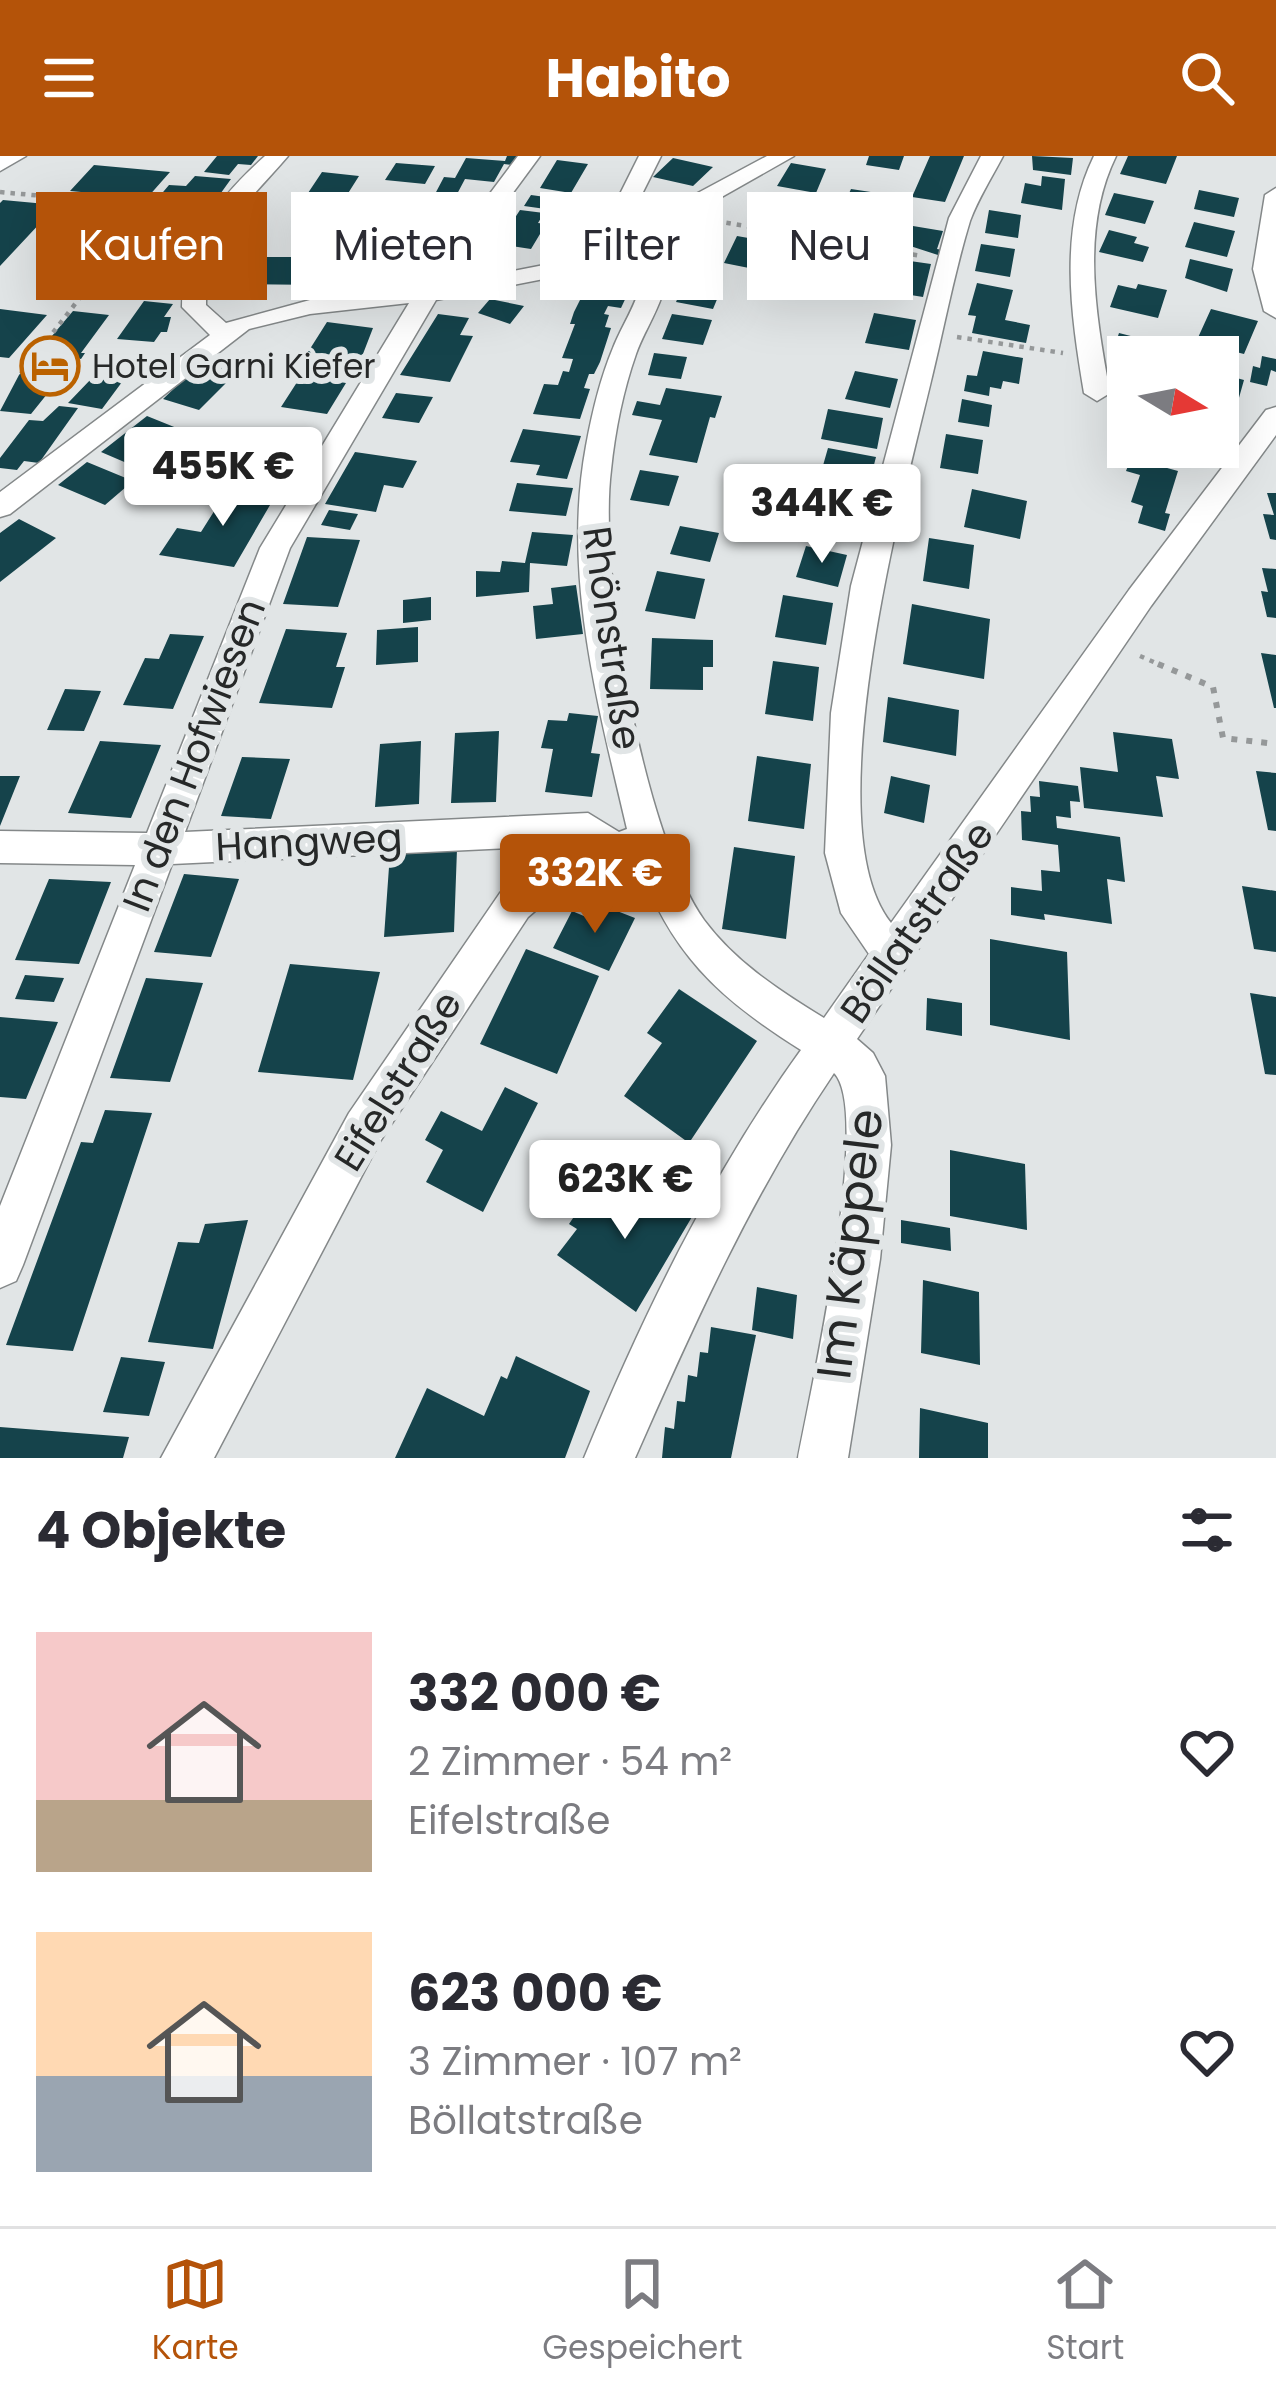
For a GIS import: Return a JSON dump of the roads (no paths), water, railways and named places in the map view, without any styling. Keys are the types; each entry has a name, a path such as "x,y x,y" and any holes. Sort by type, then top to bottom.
{"street":[{"path":"0,165 15,156"},
{"path":"223,333 194,307 191,281 198,253 221,212 277,156"},
{"name":"In den Hofwiesen","path":"502,192 529,156"},
{"name":"Rhönstraße","path":"632,192 650,156"},
{"path":"718,192 783,156"},
{"path":"894,956 860,913 851,890 844,853 843,758 866,586 949,260 972,188 992,156"},
{"path":"1097,393 1090,356 1084,214 1093,178 1105,156"},
{"path":"1274,306 1266,291 1267,235 1276,195"},
{"path":"0,507 223,333 272,314 380,300"},
{"name":"In den Hofwiesen","path":"0,1265 275,548 423,300"},
{"name":"Rhönstraße","path":"630,843 592,530 614,386 645,300"},
{"name":"Böllatstraße","path":"609,1458 724,1210 764,1138 1109,643 1276,416"},
{"name":"Hangweg","path":"0,847 156,849 570,830 588,830 630,843"},
{"path":"630,843 704,956 754,996 831,1046"},
{"name":"Eifelstraße","path":"186,1458 364,1128 514,905 559,867 630,843"},
{"name":"Im Käppele","path":"824,1458 870,1159 870,1090 862,1071 831,1046"}],"place":[{"name":"Hotel Garni Kiefer","path":"50,366"}]}
